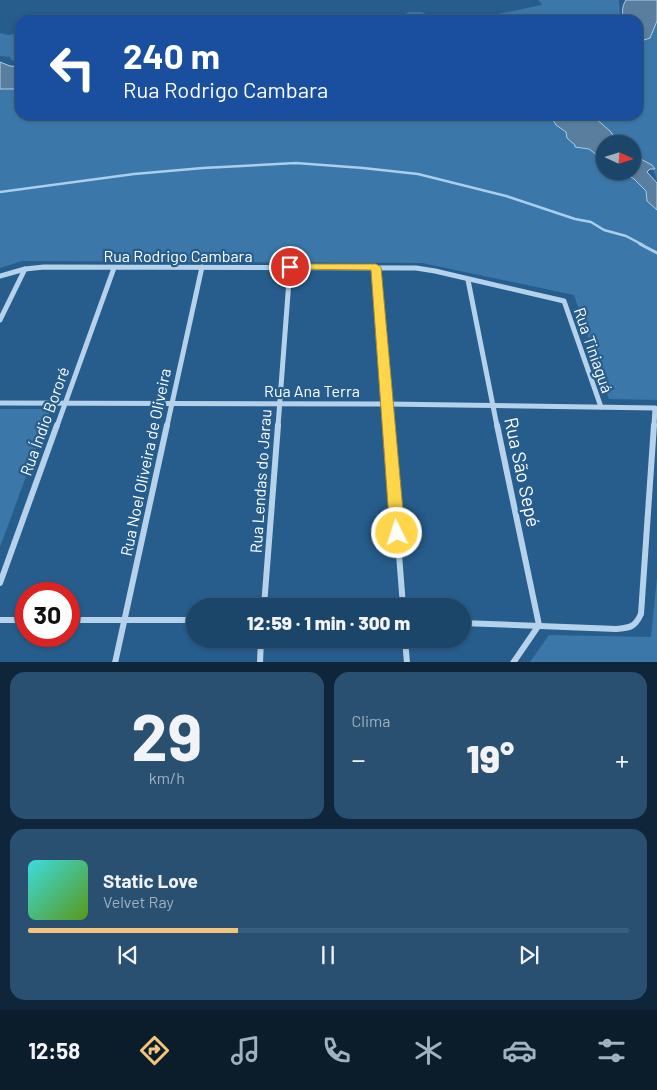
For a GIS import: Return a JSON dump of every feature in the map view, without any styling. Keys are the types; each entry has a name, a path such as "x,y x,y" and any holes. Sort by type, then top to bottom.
{"street":[{"name":"Rua Rodrigo Cambara","path":"0,276 25,269 44,267 416,268 564,301"},
{"name":"Rua Noel Oliveira de Oliveira","path":"115,662 202,267"},
{"name":"Rua Lendas do Jarau","path":"265,598 290,267"},
{"path":"376,267 402,598"},
{"name":"Rua Índio Bororé","path":"0,583 114,268"},
{"path":"0,320 25,269"},
{"name":"Rua São Sepé","path":"468,280 492,406 539,625"},
{"name":"Rua Tiniaguá","path":"564,301 601,407"},
{"name":"Rua Ana Terra","path":"0,403 387,404 654,408 640,614 636,625 630,628 539,625"},
{"path":"0,620 15,620"},
{"path":"80,620 186,620"},
{"path":"471,623 539,625"},
{"path":"513,662 539,625"},
{"path":"260,662 261,648"},
{"path":"406,648 407,662"}],"shaded area":[{"path":"538,0 619,0 620,15 493,15 541,5"},
{"path":"626,0 657,0 657,21 650,38 643,40 643,15 623,15"},
{"path":"409,12 422,12 428,15 403,15"},
{"path":"657,21 657,181 652,165 641,159 641,135 613,135 598,120 643,120 643,40 650,38"},
{"path":"0,33 8,35 15,34 15,61 11,60 10,57 0,56"},
{"path":"0,62 15,66 15,89 0,89"},
{"path":"0,89 15,89 15,120 553,120 556,125 566,132 580,147 589,149 596,154 596,180 634,180 646,191 647,201 657,210 657,400 609,399 574,295 422,263 22,261 0,268"},
{"path":"553,120 598,120 613,135 596,135 596,154 589,149 575,147 567,138 566,132 556,125"},
{"path":"641,159 652,165 655,169 650,169 647,172 657,183 657,210 647,201 646,191 635,180 641,180"},
{"path":"0,409 51,409 0,547"},
{"path":"657,577 657,662 530,662 549,635 651,637"}],"waterway":[{"path":"0,192 134,174 203,168 296,163 363,168 418,174 506,196 575,219 591,222 604,230 626,236 643,245"},
{"path":"640,244 657,253"}],"route":[{"path":"290,267 376,267 397,533"}]}
